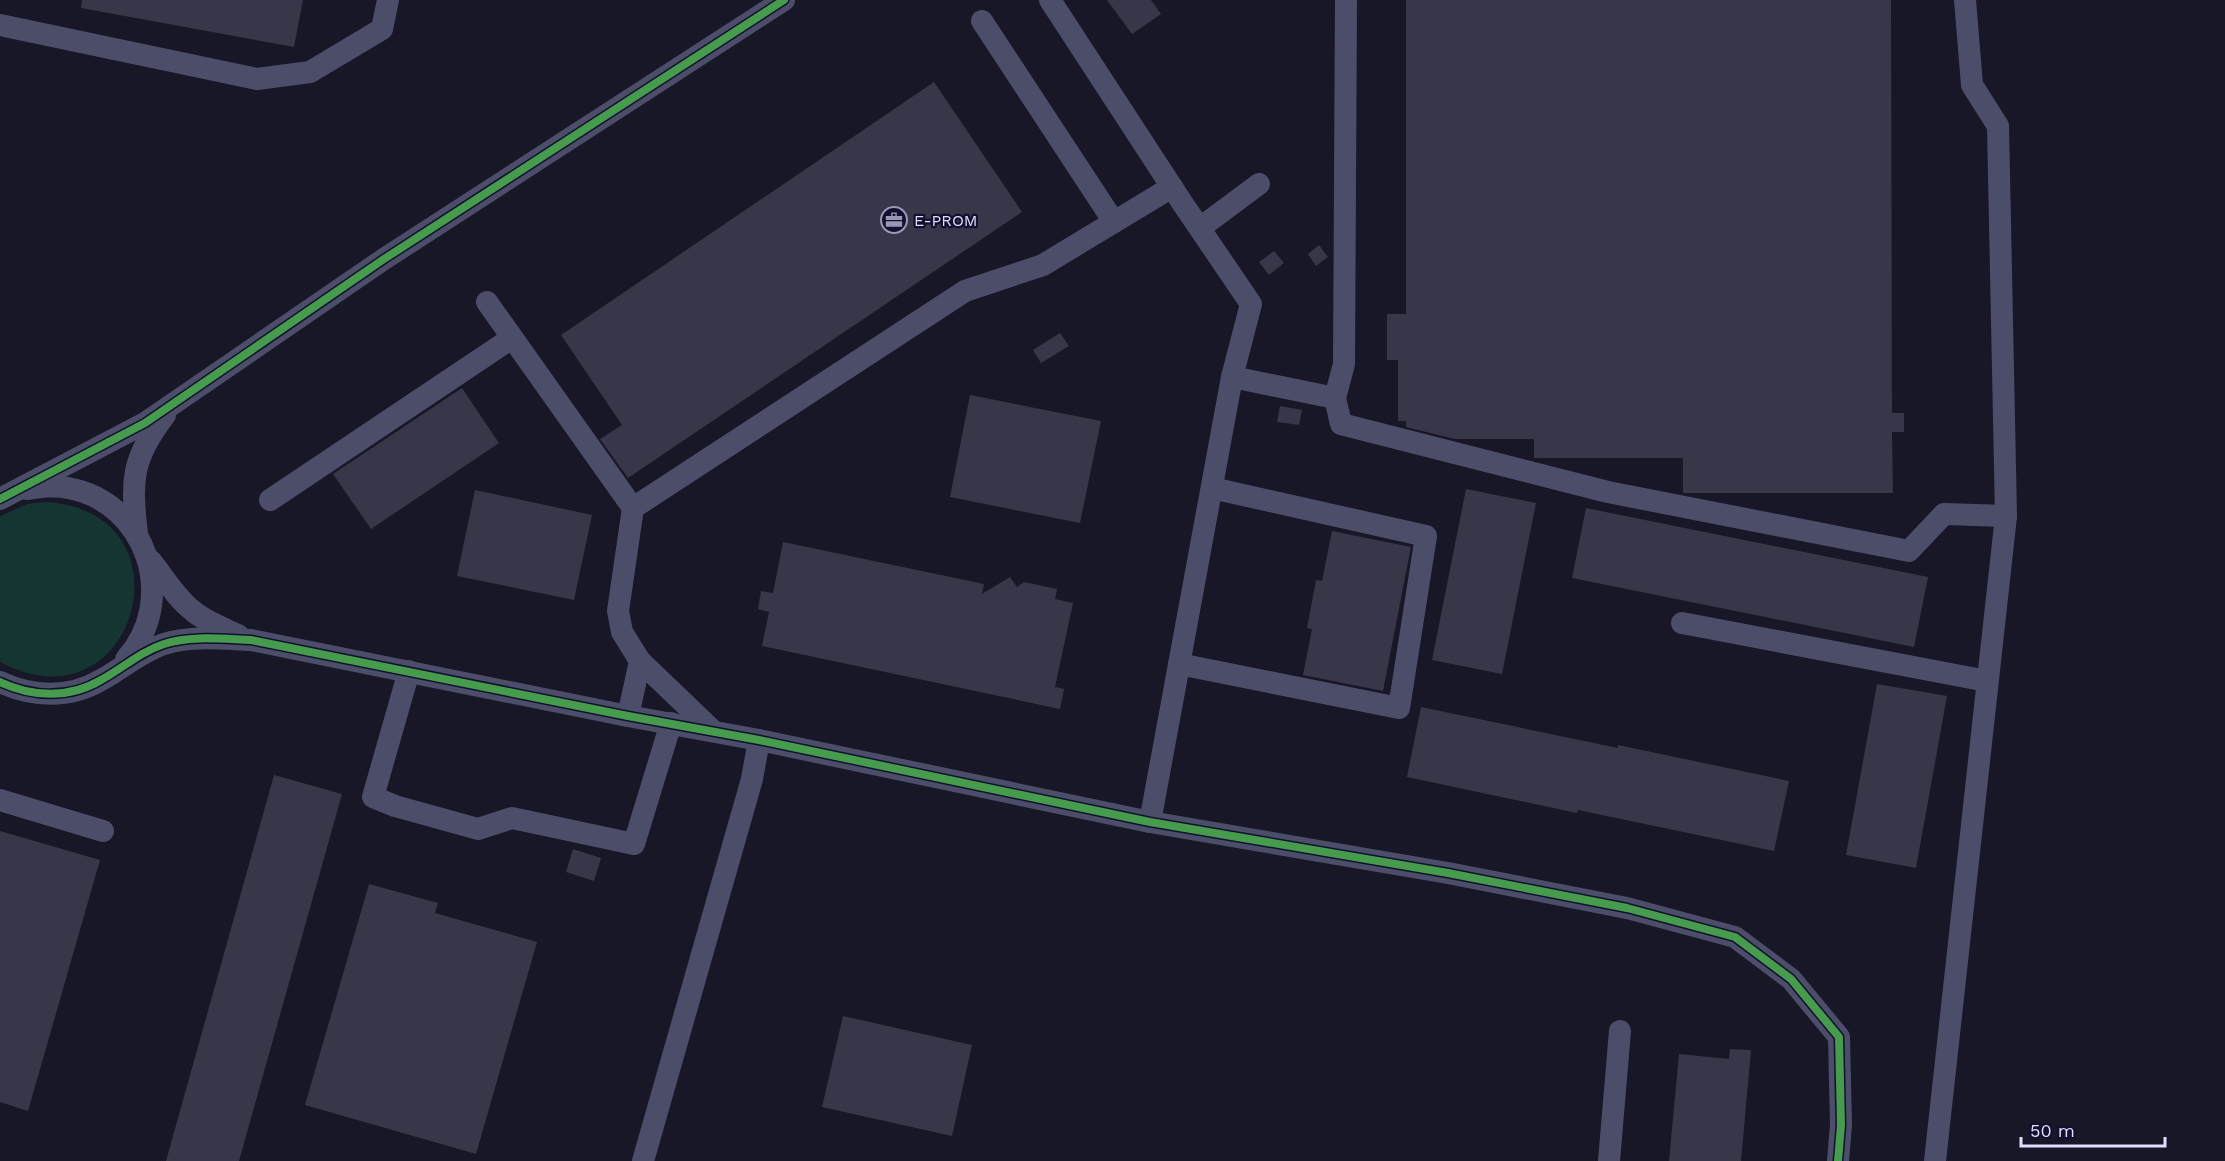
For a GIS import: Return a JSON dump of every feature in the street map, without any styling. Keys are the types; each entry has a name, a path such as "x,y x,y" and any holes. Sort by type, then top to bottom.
{"street":[{"path":"0,25 258,79 310,72 382,30 388,0"},
{"path":"2,498 93,451 174,404 394,252 784,0"},
{"path":"1050,0 1251,304 1232,377 1150,822"},
{"path":"1346,0 1344,364 1335,398 1341,424 1608,492 1909,551 1944,514 2006,516"},
{"path":"1935,1161 2006,516 1998,126 1972,84 1965,0"},
{"path":"981,21 1114,222"},
{"path":"1200,228 1259,184"},
{"path":"633,508 965,291 1042,265 1172,187"},
{"path":"487,302 633,508 618,611 622,632 640,661 712,730"},
{"path":"270,500 512,338"},
{"path":"1232,377 1335,398"},
{"path":"136,534 133,504 134,478 141,451 154,429 174,404"},
{"path":"2,498 24,489 46,486 68,488 90,495 109,505 125,519 147,555 192,611 215,625 251,640"},
{"path":"1179,664 1399,708 1426,536 1212,488"},
{"path":"119,667 134,651 145,632 151,610 152,573 147,555"},
{"path":"1682,624 1987,681"},
{"path":"0,682 15,689 37,694 59,694 81,689 101,680 141,654 166,643 211,638 251,640 628,716 712,730 1150,822 1448,873 1627,908 1735,937 1791,979 1839,1037 1841,1125 1838,1161"},
{"path":"628,716 640,661"},
{"path":"409,671 373,796 395,806 478,828 512,818 634,844 671,723"},
{"path":"643,1161 752,779 759,740"},
{"path":"0,800 103,831"},
{"path":"1609,1161 1620,1031"}],"green space":[{"path":"43,502 91,514 121,540 134,575 131,612 115,645 86,669 48,676 0,662 0,516 28,504"}],"building":[{"path":"82,0 303,0 294,47 81,8"},
{"path":"1107,0 1151,0 1161,14 1132,34"},
{"path":"1406,0 1891,0 1892,413 1904,413 1904,432 1892,432 1893,493 1683,493 1683,458 1534,458 1534,439 1455,439 1406,427 1406,421 1398,421 1398,360 1387,360 1387,314 1406,314"},
{"path":"934,82 1022,212 628,478 600,439 622,425 561,335"},
{"path":"1319,245 1328,257 1316,266 1308,254"},
{"path":"1274,251 1284,263 1269,275 1259,262"},
{"path":"1060,333 1069,346 1041,363 1033,350"},
{"path":"462,388 499,443 371,529 333,474"},
{"path":"970,395 1101,421 1080,523 950,497"},
{"path":"1280,406 1302,410 1299,425 1277,422"},
{"path":"1466,489 1536,503 1502,674 1432,660"},
{"path":"475,490 592,515 574,600 457,576"},
{"path":"1586,508 1928,577 1914,647 1572,578"},
{"path":"1332,531 1411,547 1383,691 1303,675 1312,629 1307,628 1316,580 1322,581"},
{"path":"783,542 984,584 982,594 1010,577 1017,587 1024,582 1057,589 1055,599 1073,603 1055,687 1064,689 1060,709 762,646 769,612 758,609 761,591 773,593"},
{"path":"1877,684 1947,696 1916,868 1846,855"},
{"path":"1421,707 1789,781 1774,851 1407,777"},
{"path":"274,775 342,794 239,1161 166,1161"},
{"path":"0,831 100,860 28,1111 0,1102"},
{"path":"573,849 601,858 594,881 566,872"},
{"path":"369,884 438,903 435,913 537,942 476,1154 305,1105"},
{"path":"843,1016 972,1045 952,1136 822,1107"},
{"path":"1730,1049 1751,1050 1741,1161 1669,1161 1679,1054 1729,1059"}],"cycle path":[{"path":"0,499 145,423 384,259 784,0"},
{"path":"0,682 25,691 63,693 89,686 147,651 174,641 218,638 251,640 759,740 1150,822 1448,873 1627,908 1735,937 1791,979 1839,1037 1841,1125 1838,1161"}],"place":[{"name":"E-PROM","path":"894,220"}]}
